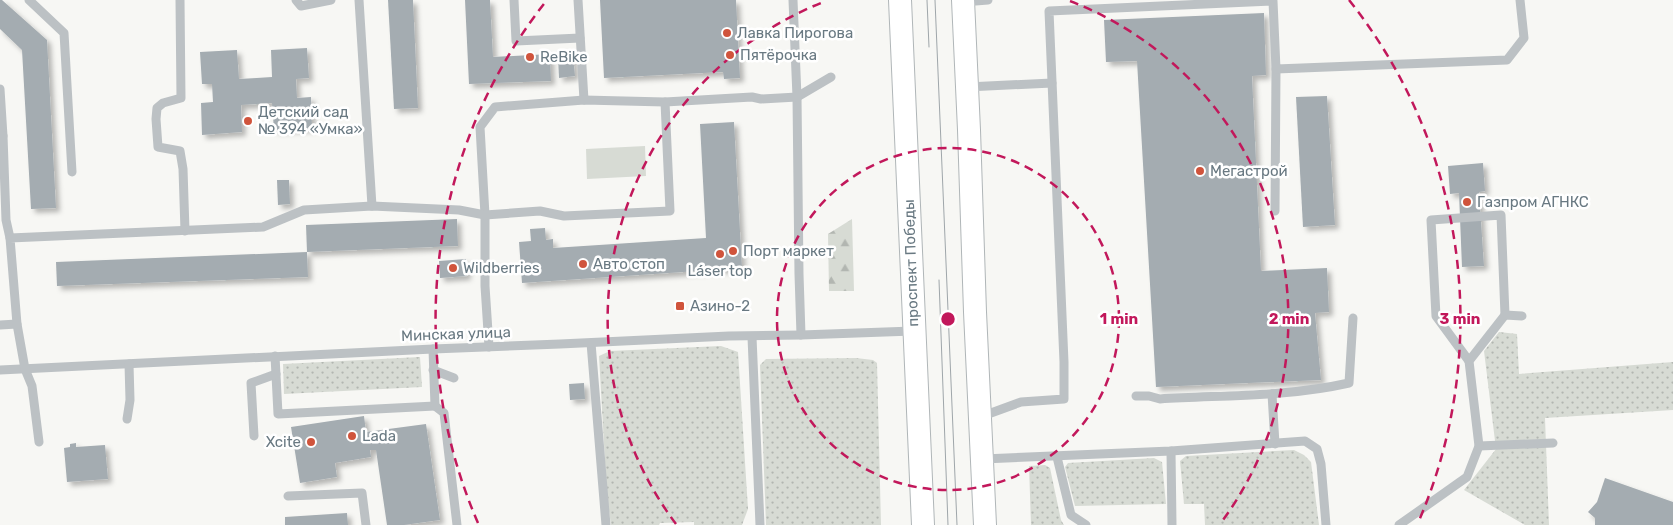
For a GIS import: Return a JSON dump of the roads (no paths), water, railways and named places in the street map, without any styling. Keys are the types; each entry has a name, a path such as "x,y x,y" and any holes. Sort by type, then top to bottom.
{"main road":[{"name":"проспект Победы","path":"900,0 923,525"},
{"path":"963,1 985,525"}],"street":[{"path":"29,0 64,33 72,172"},
{"path":"180,0 181,98 163,103 157,108 156,119 158,147 180,151 183,169 185,231"},
{"path":"296,0 300,6 331,0"},
{"path":"359,0 372,206"},
{"path":"514,0 516,42 580,38"},
{"path":"578,0 584,100"},
{"path":"793,0 797,97 801,335"},
{"path":"963,1 988,0"},
{"path":"1276,70 1507,60 1524,38 1520,0"},
{"path":"980,417 1021,402 1064,399 1049,11 1273,1 1276,70 1276,211"},
{"path":"489,347 485,286 485,215 480,127 495,107 584,100 665,102 752,97 761,99 797,97 832,77"},
{"path":"967,87 1052,83"},
{"path":"0,89 3,220 10,238 17,324 26,369 32,386 39,442"},
{"path":"10,238 263,228 304,210 372,206 459,210 485,215 540,211 564,216 670,211 665,102"},
{"path":"1400,525 1467,477 1479,446 1469,361 1436,316 1431,220 1501,215 1505,315 1469,361"},
{"path":"1505,315 1522,316"},
{"path":"1136,396 1149,396 1160,399 1272,394 1318,390 1349,383 1353,318"},
{"path":"0,325 17,324"},
{"name":"Минская улица","path":"0,370 433,348 729,336 914,331"},
{"path":"752,336 760,525"},
{"path":"590,343 606,525"},
{"path":"433,348 435,406"},
{"path":"275,356 278,414 435,406 444,413 456,525"},
{"path":"127,419 130,400 129,364"},
{"path":"433,370 454,378"},
{"path":"254,436 250,383 276,374"},
{"path":"1272,394 1275,444"},
{"path":"983,459 1171,451 1305,441 1317,449 1321,464 1326,525"},
{"path":"1479,446 1553,443"},
{"path":"1171,451 1172,525"},
{"path":"1057,457 1071,515 1086,525"},
{"path":"288,496 362,493 366,525"}],"tram line":[{"path":"927,0 929,47"},
{"path":"935,0 957,525"},
{"path":"939,280 948,525"}],"place":[{"name":"Лавка Пирогова","path":"727,33"},
{"name":"Пятёрочка","path":"730,55"},
{"name":"ReBike","path":"530,57"},
{"name":"Детский сад № 394 «Умка»","path":"248,121"},
{"name":"Мегастрой","path":"1200,171"},
{"name":"Газпром АГНКС","path":"1467,202"},
{"name":"Порт маркет","path":"733,251"},
{"name":"Láser top","path":"720,254"},
{"name":"Авто стоп","path":"583,264"},
{"name":"Wildberries","path":"453,268"},
{"name":"Азино-2","path":"680,306"},
{"name":"Lada","path":"352,436"},
{"name":"Xcite","path":"311,442"}]}
